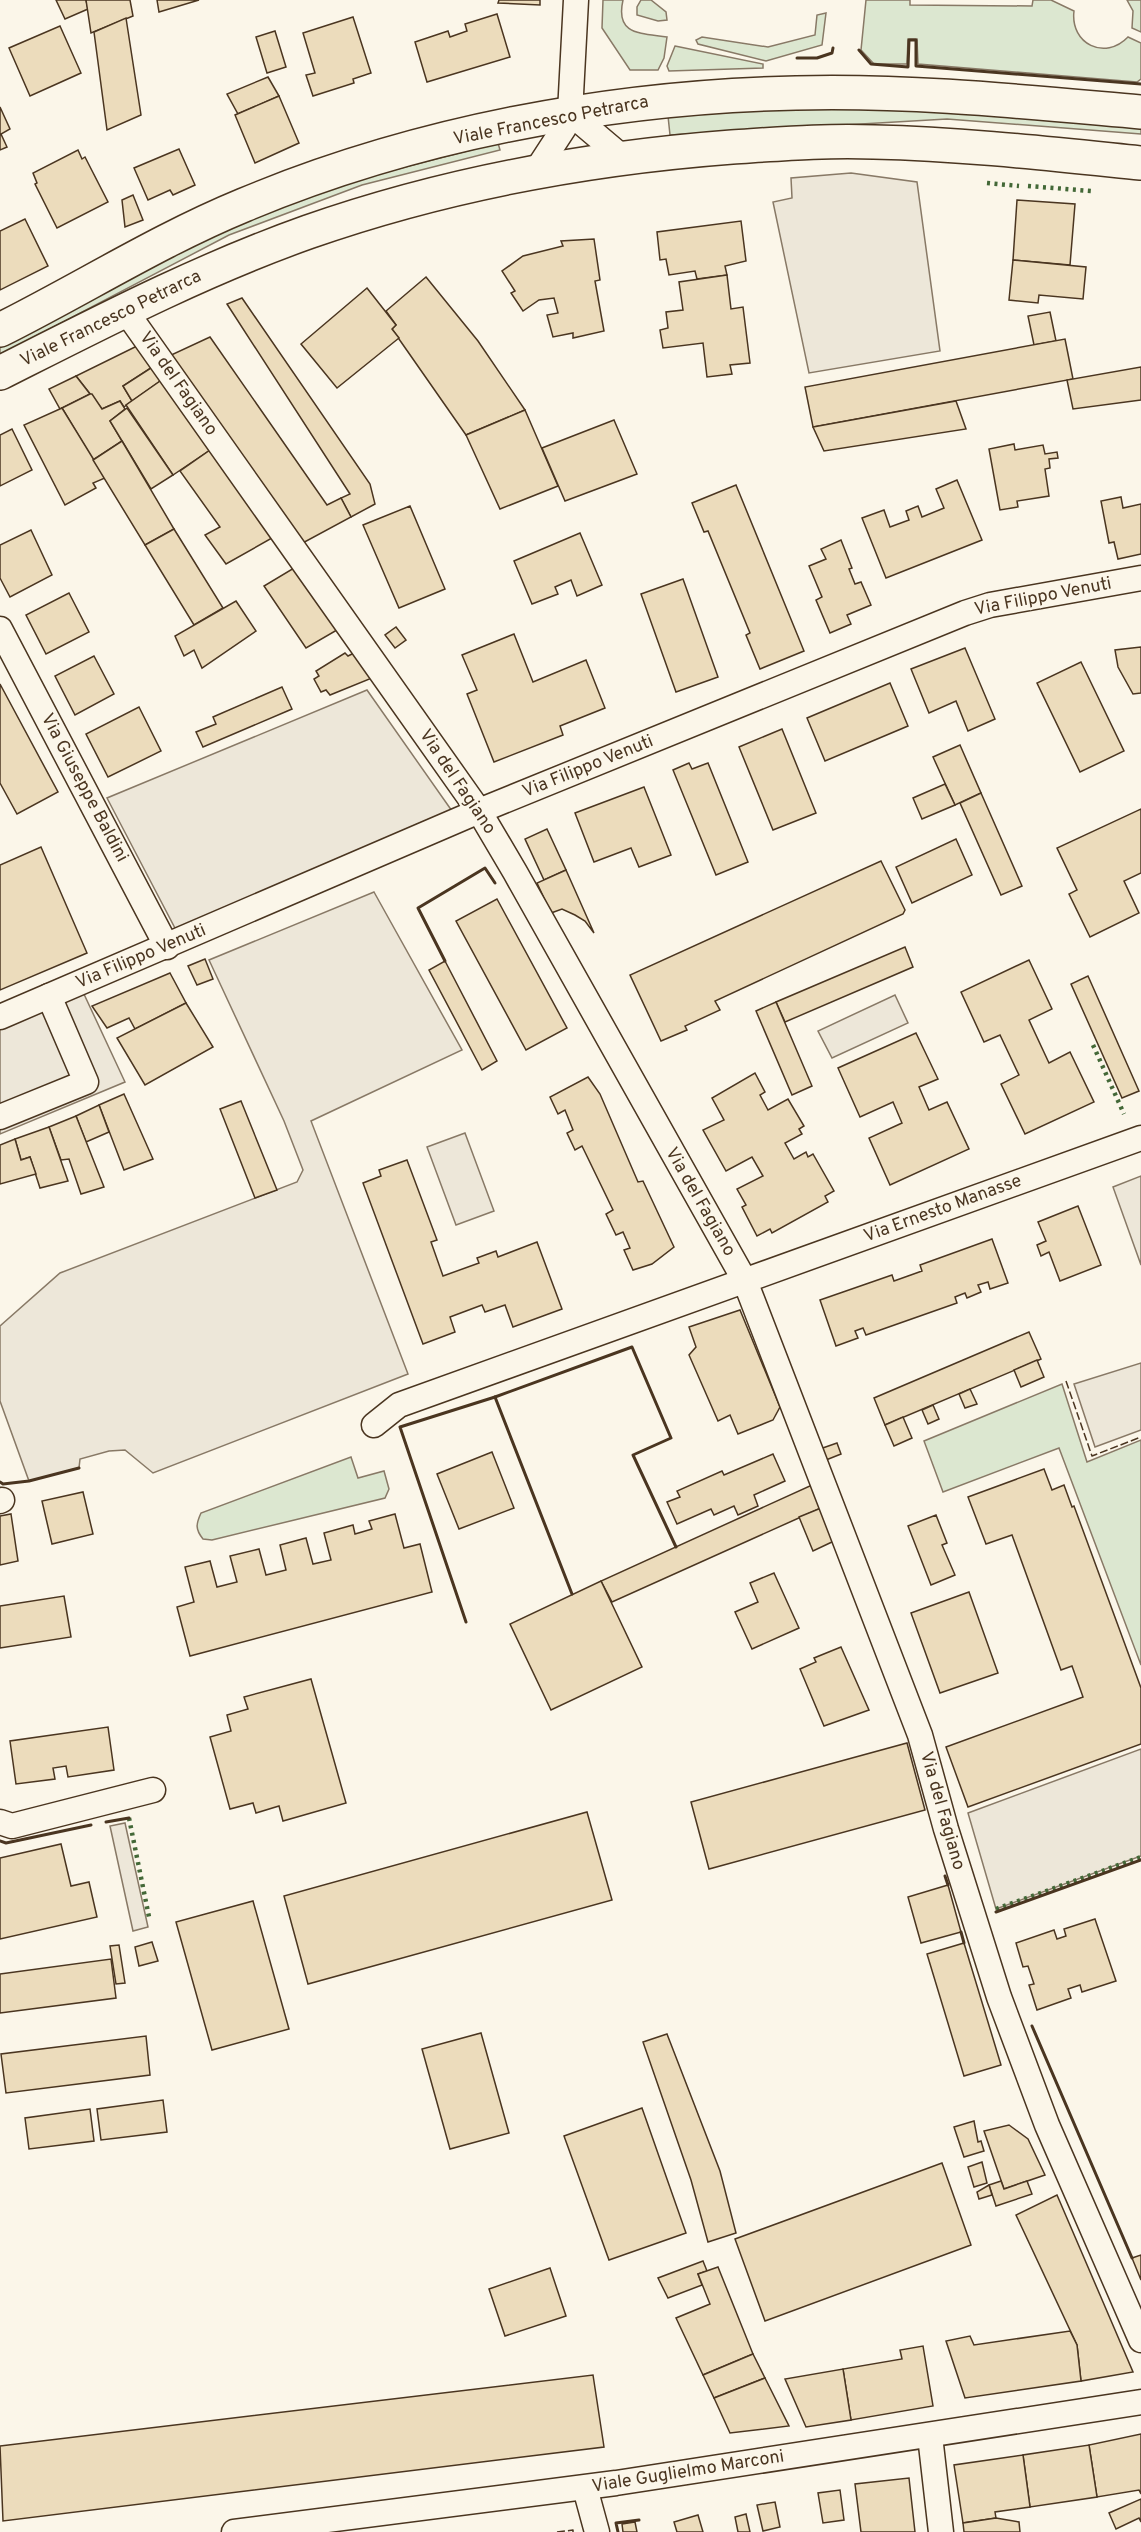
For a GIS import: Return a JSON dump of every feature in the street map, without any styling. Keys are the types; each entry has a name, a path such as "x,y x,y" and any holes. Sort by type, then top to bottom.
{"main road":[{"name":"Viale Francesco Petrarca","path":"0,330 144,252 254,201 362,163 469,135 570,113 660,100 796,93 951,96 1141,112"},
{"name":"Viale Francesco Petrarca","path":"0,374 203,273 310,231 446,191 536,171 622,157 762,145 872,142 1141,163"}],"street":[{"path":"536,171 564,128 570,113 576,0"},
{"path":"570,113 622,157"},
{"name":"Via del Fagiano","path":"125,310 479,812 746,1281 920,1735 946,1829 999,1998 1047,2125 1141,2340"},
{"name":"Via Filippo Venuti","path":"0,1017 479,812 965,613 990,604 1141,578"},
{"name":"Via Giuseppe Baldini","path":"0,629 167,947"},
{"path":"0,1117 86,1082 49,996"},
{"name":"Via Ernesto Manasse","path":"746,1281 1141,1138"},
{"path":"374,1425 399,1405 746,1281"},
{"path":"0,1822 12,1826 97,1814 153,1790"},
{"name":"Viale Guglielmo Marconi","path":"234,2532 585,2488 1141,2402"},
{"path":"930,2436 941,2532"},
{"path":"585,2488 597,2532"}],"green space":[{"path":"603,0 623,0 621,11 623,20 632,30 667,37 664,58 658,70 630,70 602,28"},
{"path":"641,0 651,0 666,12 667,20 658,21 637,15 637,7"},
{"path":"866,0 910,0 910,5 1032,6 1033,0 1051,0 1074,11 1074,23 1078,32 1083,40 1091,45 1109,48 1128,37 1141,43 1141,79 1137,82 918,64 917,39 908,39 907,64 874,64 861,50"},
{"path":"1127,0 1141,0 1141,32 1132,28 1133,11"},
{"path":"826,13 822,45 766,61 698,44 696,40 702,37 768,47 815,35 817,15"},
{"path":"675,46 763,64 763,68 669,71 667,66"},
{"path":"819,107 946,111 1141,127 1141,134 947,119 670,135 668,116"},
{"path":"498,143 500,150 362,185 229,235 0,355 0,346 168,257 271,209 355,181"},
{"path":"1062,1384 1087,1462 1141,1440 1141,1665 1059,1448 943,1492 924,1441"},
{"path":"351,1457 358,1478 384,1471 389,1489 385,1498 212,1540 203,1539 199,1532 197,1523 201,1513"}],"shaded area":[{"path":"851,173 917,182 940,351 809,373 773,202 792,198 791,178"},
{"path":"367,690 452,811 176,930 107,798"},
{"path":"374,892 462,1050 311,1121 408,1374 153,1473 125,1450 109,1451 80,1459 79,1468 29,1481 0,1401 0,1326 60,1273 297,1182 303,1170 284,1121 209,960"},
{"path":"76,977 125,1082 0,1134 0,1011"},
{"path":"895,995 908,1023 832,1058 818,1031"},
{"path":"465,1133 494,1211 456,1225 427,1147"},
{"path":"1141,1176 1141,1265 1113,1187"},
{"path":"1141,1363 1141,1430 1095,1447 1074,1384"},
{"path":"1141,1749 1141,1856 996,1909 968,1813"},
{"path":"125,1823 148,1927 133,1931 110,1826"}],"building":[{"path":"56,0 86,0 88,9 65,19"},
{"path":"86,0 130,0 133,16 91,33"},
{"path":"157,0 199,0 159,12"},
{"path":"499,0 540,0 540,5 498,3"},
{"path":"497,14 510,57 427,82 415,42 448,31 450,37 467,31 465,24"},
{"path":"353,17 371,73 353,79 354,83 313,96 306,75 315,73 303,33"},
{"path":"126,18 141,115 107,130 94,32"},
{"path":"60,26 81,73 30,96 9,48"},
{"path":"275,31 286,67 267,73 256,37"},
{"path":"268,77 279,96 238,114 227,94"},
{"path":"279,96 299,143 255,163 235,115"},
{"path":"0,107 10,129 1,134 7,147 0,150"},
{"path":"179,149 195,185 173,195 170,190 148,200 134,168"},
{"path":"78,150 82,159 85,157 108,202 57,228 35,184 37,183 33,173"},
{"path":"133,195 143,220 125,227 122,200"},
{"path":"1017,200 1075,204 1070,265 1013,260"},
{"path":"25,219 48,266 0,290 0,231"},
{"path":"741,221 746,261 725,266 727,275 697,279 695,271 669,275 666,259 660,260 657,232"},
{"path":"594,239 600,280 595,281 604,331 573,338 573,333 553,337 547,315 558,313 554,298 539,300 523,311 511,293 515,291 502,271 523,256 563,246 561,241"},
{"path":"1013,260 1086,267 1083,299 1039,295 1038,303 1009,300"},
{"path":"727,275 731,309 743,307 750,363 730,365 732,374 707,377 703,343 663,348 660,330 668,328 666,312 683,310 679,282"},
{"path":"426,277 478,341 525,410 466,435 392,329 396,325 386,311"},
{"path":"367,288 396,325 392,329 399,338 337,388 301,344"},
{"path":"242,298 370,484 375,504 351,517 341,498 350,494 227,304"},
{"path":"1050,312 1056,341 1034,345 1028,316"},
{"path":"210,337 327,505 341,498 351,517 299,545 169,356"},
{"path":"1065,339 1073,379 813,427 805,387"},
{"path":"139,345 154,366 123,386 132,401 124,407 120,401 102,409 76,376"},
{"path":"154,366 163,379 132,401 123,386"},
{"path":"1141,367 1141,400 1073,409 1067,380"},
{"path":"76,376 90,394 60,409 49,389"},
{"path":"163,379 213,448 173,475 126,405"},
{"path":"90,394 102,409 120,401 125,409 110,421 122,441 93,460 62,408"},
{"path":"956,401 966,429 824,451 813,427"},
{"path":"62,408 105,478 93,483 96,488 65,505 24,425"},
{"path":"127,408 173,475 151,489 110,421"},
{"path":"525,410 558,486 500,509 466,435"},
{"path":"614,420 637,474 565,501 542,448"},
{"path":"12,429 32,470 0,486 0,435"},
{"path":"122,441 174,529 145,545 93,460"},
{"path":"1014,444 1015,450 1043,445 1045,454 1057,452 1058,458 1049,459 1050,468 1045,469 1049,496 1017,501 1018,507 1000,510 989,449"},
{"path":"213,448 272,538 226,564 205,535 220,527 180,471"},
{"path":"957,480 982,540 886,578 862,518 884,510 890,527 909,520 906,511 918,506 922,517 944,508 936,489"},
{"path":"736,485 804,651 760,669 746,635 750,633 708,531 704,532 692,503"},
{"path":"1121,497 1123,508 1141,504 1141,554 1118,559 1114,542 1109,543 1101,501"},
{"path":"410,506 445,589 399,608 363,525"},
{"path":"174,529 223,608 194,625 145,545"},
{"path":"31,530 52,575 10,597 0,578 0,545"},
{"path":"580,533 602,585 577,596 571,580 555,587 558,594 532,604 514,561"},
{"path":"841,540 852,568 849,569 855,584 861,582 871,605 847,615 851,624 830,633 816,600 822,597 809,566 826,559 821,549"},
{"path":"294,568 337,630 306,648 264,586"},
{"path":"683,579 718,677 676,692 641,594"},
{"path":"69,593 89,632 46,654 26,615"},
{"path":"236,601 256,631 202,668 194,650 184,656 175,636"},
{"path":"396,627 406,640 395,648 385,635"},
{"path":"514,634 533,682 586,660 605,708 560,726 563,735 494,762 467,694 477,690 462,655"},
{"path":"1141,647 1141,693 1133,694 1118,667 1115,650"},
{"path":"965,648 995,719 968,731 956,701 929,713 911,669"},
{"path":"345,653 348,656 354,653 372,678 330,695 326,690 321,692 314,679 319,676 316,671"},
{"path":"94,656 114,694 75,715 55,676"},
{"path":"1081,662 1124,751 1080,772 1037,683"},
{"path":"890,683 908,726 825,761 807,718"},
{"path":"0,684 58,792 17,814 0,783"},
{"path":"282,687 292,709 203,747 196,732 216,724 213,717"},
{"path":"139,707 161,751 108,777 86,734"},
{"path":"782,729 816,813 773,830 739,747"},
{"path":"960,745 981,793 955,805 933,757"},
{"path":"689,763 692,769 708,763 748,862 716,875 673,770"},
{"path":"945,784 955,805 922,819 913,798"},
{"path":"644,787 671,855 639,867 631,848 594,862 575,813"},
{"path":"981,793 1022,886 1001,895 960,803"},
{"path":"1141,809 1141,873 1124,881 1139,913 1090,937 1069,894 1077,890 1057,848"},
{"path":"547,829 566,870 544,880 525,839"},
{"path":"956,839 972,875 912,903 896,867"},
{"path":"41,847 87,953 0,990 0,865"},
{"path":"881,861 905,910 903,914 715,1001 720,1010 685,1026 687,1030 661,1041 630,975"},
{"path":"566,870 594,933 585,921 575,915 562,909 551,913 537,883"},
{"path":"497,899 567,1028 526,1050 456,921"},
{"path":"905,947 913,967 785,1022 776,1002"},
{"path":"205,959 213,979 197,985 188,966"},
{"path":"1029,960 1052,1009 1029,1020 1049,1063 1070,1052 1094,1102 1025,1134 1001,1084 1019,1075 1000,1035 984,1042 961,992"},
{"path":"445,961 497,1061 482,1070 429,970"},
{"path":"170,973 186,1003 135,1029 129,1018 107,1028 92,1006"},
{"path":"1088,976 1139,1091 1122,1098 1071,984"},
{"path":"776,1002 812,1086 792,1095 756,1011"},
{"path":"186,1003 213,1047 145,1085 117,1038"},
{"path":"916,1033 938,1079 919,1087 929,1110 947,1102 969,1149 890,1185 869,1138 902,1123 893,1102 860,1117 838,1068"},
{"path":"755,1073 765,1092 760,1095 768,1110 788,1099 804,1126 799,1129 802,1134 785,1143 794,1159 806,1152 808,1157 813,1154 834,1191 825,1196 828,1202 772,1233 770,1229 757,1236 742,1207 746,1205 737,1189 763,1176 752,1157 726,1171 703,1130 724,1120 712,1098"},
{"path":"588,1077 600,1094 638,1182 643,1181 674,1247 652,1264 633,1270 624,1250 630,1248 623,1232 616,1235 606,1214 613,1210 582,1146 575,1150 567,1133 573,1130 565,1110 558,1114 550,1097"},
{"path":"124,1094 153,1159 124,1170 99,1105"},
{"path":"241,1101 277,1190 255,1198 220,1109"},
{"path":"99,1105 109,1132 86,1142 76,1116"},
{"path":"76,1116 104,1187 81,1194 69,1159 61,1160 49,1127"},
{"path":"49,1127 68,1181 40,1188 30,1157 21,1160 15,1139"},
{"path":"15,1139 21,1160 30,1157 36,1174 0,1184 0,1145"},
{"path":"407,1160 437,1240 431,1242 443,1276 479,1263 477,1258 496,1251 498,1257 537,1242 562,1309 513,1327 505,1305 485,1312 482,1305 450,1317 455,1332 423,1344 363,1183 381,1176 379,1170"},
{"path":"1078,1206 1101,1265 1060,1281 1049,1252 1041,1256 1037,1245 1046,1241 1038,1222"},
{"path":"992,1239 1008,1283 990,1289 988,1282 978,1285 981,1292 967,1298 965,1293 955,1297 957,1303 866,1335 863,1328 855,1331 858,1338 836,1346 820,1300 892,1275 894,1281 922,1271 920,1265"},
{"path":"740,1310 780,1407 773,1420 738,1434 730,1415 718,1421 689,1355 696,1347 689,1327"},
{"path":"1029,1332 1041,1359 885,1425 874,1398"},
{"path":"1037,1360 1044,1377 1021,1387 1014,1370"},
{"path":"970,1389 977,1404 965,1408 959,1394"},
{"path":"933,1405 939,1419 928,1424 922,1410"},
{"path":"903,1417 912,1438 894,1446 885,1425"},
{"path":"837,1443 841,1454 821,1462 817,1450"},
{"path":"492,1452 514,1508 459,1529 437,1474"},
{"path":"773,1454 785,1481 754,1495 758,1506 738,1515 734,1506 714,1515 711,1509 677,1524 667,1502 680,1497 677,1491 722,1471 724,1475"},
{"path":"1044,1469 1052,1490 1064,1485 1072,1507 1074,1506 1141,1688 1141,1744 968,1807 946,1747 1083,1697 1072,1666 1061,1670 1012,1535 986,1544 968,1497"},
{"path":"812,1485 821,1508 612,1602 601,1581"},
{"path":"83,1492 93,1534 52,1544 42,1501"},
{"path":"821,1508 834,1541 813,1551 799,1517"},
{"path":"11,1514 18,1561 0,1565 0,1516"},
{"path":"395,1514 404,1548 420,1544 432,1592 190,1656 177,1607 194,1602 185,1567 210,1561 217,1587 237,1582 230,1556 259,1549 266,1575 286,1570 280,1545 306,1538 313,1564 331,1560 324,1533 353,1525 355,1534 372,1529 369,1521"},
{"path":"936,1515 947,1543 942,1545 955,1575 931,1585 908,1526"},
{"path":"774,1573 799,1628 752,1649 735,1612 758,1602 750,1583"},
{"path":"601,1581 642,1667 551,1710 510,1624"},
{"path":"969,1592 998,1673 940,1693 911,1613"},
{"path":"64,1596 71,1637 0,1648 0,1606"},
{"path":"841,1647 869,1710 824,1726 800,1669 816,1662 814,1658"},
{"path":"311,1679 346,1803 283,1821 279,1806 256,1813 253,1803 230,1809 210,1737 231,1731 227,1715 248,1709 244,1697"},
{"path":"108,1727 114,1770 68,1777 66,1766 53,1768 55,1779 16,1784 10,1741"},
{"path":"907,1743 925,1810 709,1869 691,1802"},
{"path":"587,1812 612,1900 308,1984 284,1896"},
{"path":"61,1844 71,1886 89,1882 97,1917 0,1939 0,1858"},
{"path":"948,1885 961,1932 921,1943 908,1897"},
{"path":"253,1901 289,2029 212,2050 176,1922"},
{"path":"1095,1919 1116,1981 1082,1992 1080,1985 1068,1989 1071,1998 1037,2010 1029,1985 1034,1984 1028,1966 1023,1967 1016,1943 1054,1930 1057,1939 1066,1936 1064,1929"},
{"path":"152,1942 158,1961 139,1966 135,1947"},
{"path":"964,1943 1001,2065 964,2076 927,1954"},
{"path":"119,1945 125,1983 116,1984 110,1946"},
{"path":"111,1959 116,1998 0,2013 0,1974"},
{"path":"481,2033 509,2133 450,2149 422,2049"},
{"path":"667,2034 720,2171 736,2233 708,2242 691,2180 643,2042"},
{"path":"146,2036 150,2075 6,2093 1,2054"},
{"path":"163,2100 167,2132 101,2140 97,2109"},
{"path":"642,2108 686,2233 609,2260 564,2136"},
{"path":"90,2109 94,2141 29,2149 25,2118"},
{"path":"974,2121 978,2142 981,2141 984,2151 964,2157 954,2127"},
{"path":"1009,2125 1028,2139 1045,2175 1004,2189 984,2131"},
{"path":"982,2162 987,2183 974,2187 968,2167"},
{"path":"942,2163 971,2245 765,2321 735,2239"},
{"path":"1001,2181 1004,2189 1027,2181 1032,2194 996,2206 989,2185"},
{"path":"989,2185 992,2195 979,2199 977,2192"},
{"path":"1057,2195 1133,2372 1081,2381 1077,2345 1016,2215"},
{"path":"1141,2255 1141,2280 1132,2258"},
{"path":"703,2261 707,2271 698,2274 702,2285 668,2298 658,2278"},
{"path":"718,2267 753,2354 703,2375 676,2318 710,2304 698,2274"},
{"path":"550,2268 566,2316 505,2336 489,2289"},
{"path":"1070,2331 1077,2345 1081,2381 965,2398 946,2341 970,2336 974,2345"},
{"path":"923,2346 933,2406 851,2420 843,2369 902,2359 900,2350"},
{"path":"753,2354 765,2378 714,2398 703,2375"},
{"path":"843,2369 851,2420 806,2427 785,2379"},
{"path":"593,2375 604,2447 3,2521 0,2446"},
{"path":"765,2378 789,2426 730,2433 714,2398"},
{"path":"1141,2434 1141,2494 1139,2490 1097,2497 1089,2445"},
{"path":"1089,2445 1097,2497 1030,2507 1023,2455"},
{"path":"1023,2455 1030,2507 995,2512 996,2518 963,2523 954,2465"},
{"path":"909,2478 915,2532 861,2532 855,2484"},
{"path":"840,2490 844,2520 823,2523 818,2493"},
{"path":"1141,2499 1141,2522 1139,2518 1116,2529 1109,2513"},
{"path":"775,2502 780,2527 763,2531 757,2505"},
{"path":"746,2514 750,2532 738,2532 735,2517"},
{"path":"698,2515 703,2532 677,2532 674,2522"},
{"path":"996,2518 1019,2522 1020,2532 964,2532 963,2523"},
{"path":"635,2522 637,2532 623,2532 622,2524"}],"hedge":[{"path":"987,183 1019,186"},
{"path":"1028,186 1091,191"},
{"path":"1093,1045 1124,1114"},
{"path":"129,1818 149,1917"},
{"path":"996,1909 1141,1857"}],"fence":[{"path":"1066,1381 1092,1456 1141,1437"},
{"path":"557,2532 573,2530 573,2532"}],"wall":[{"path":"859,50 871,64 908,67 909,40 916,40 916,66 1141,84"},
{"path":"797,58 817,58 832,53 833,48"},
{"path":"445,961 418,908 485,868 495,883"},
{"path":"495,1397 632,1347 671,1438 633,1455 676,1547"},
{"path":"466,1622 400,1427 495,1397 572,1594"},
{"path":"0,1482 3,1484 29,1481 79,1468"},
{"path":"106,1822 129,1818"},
{"path":"0,1841 6,1843 91,1825"},
{"path":"996,1912 1141,1860"},
{"path":"945,1876 948,1885"},
{"path":"961,1932 964,1943"},
{"path":"1032,2026 1132,2258"},
{"path":"618,2532 616,2523 639,2520"}]}
